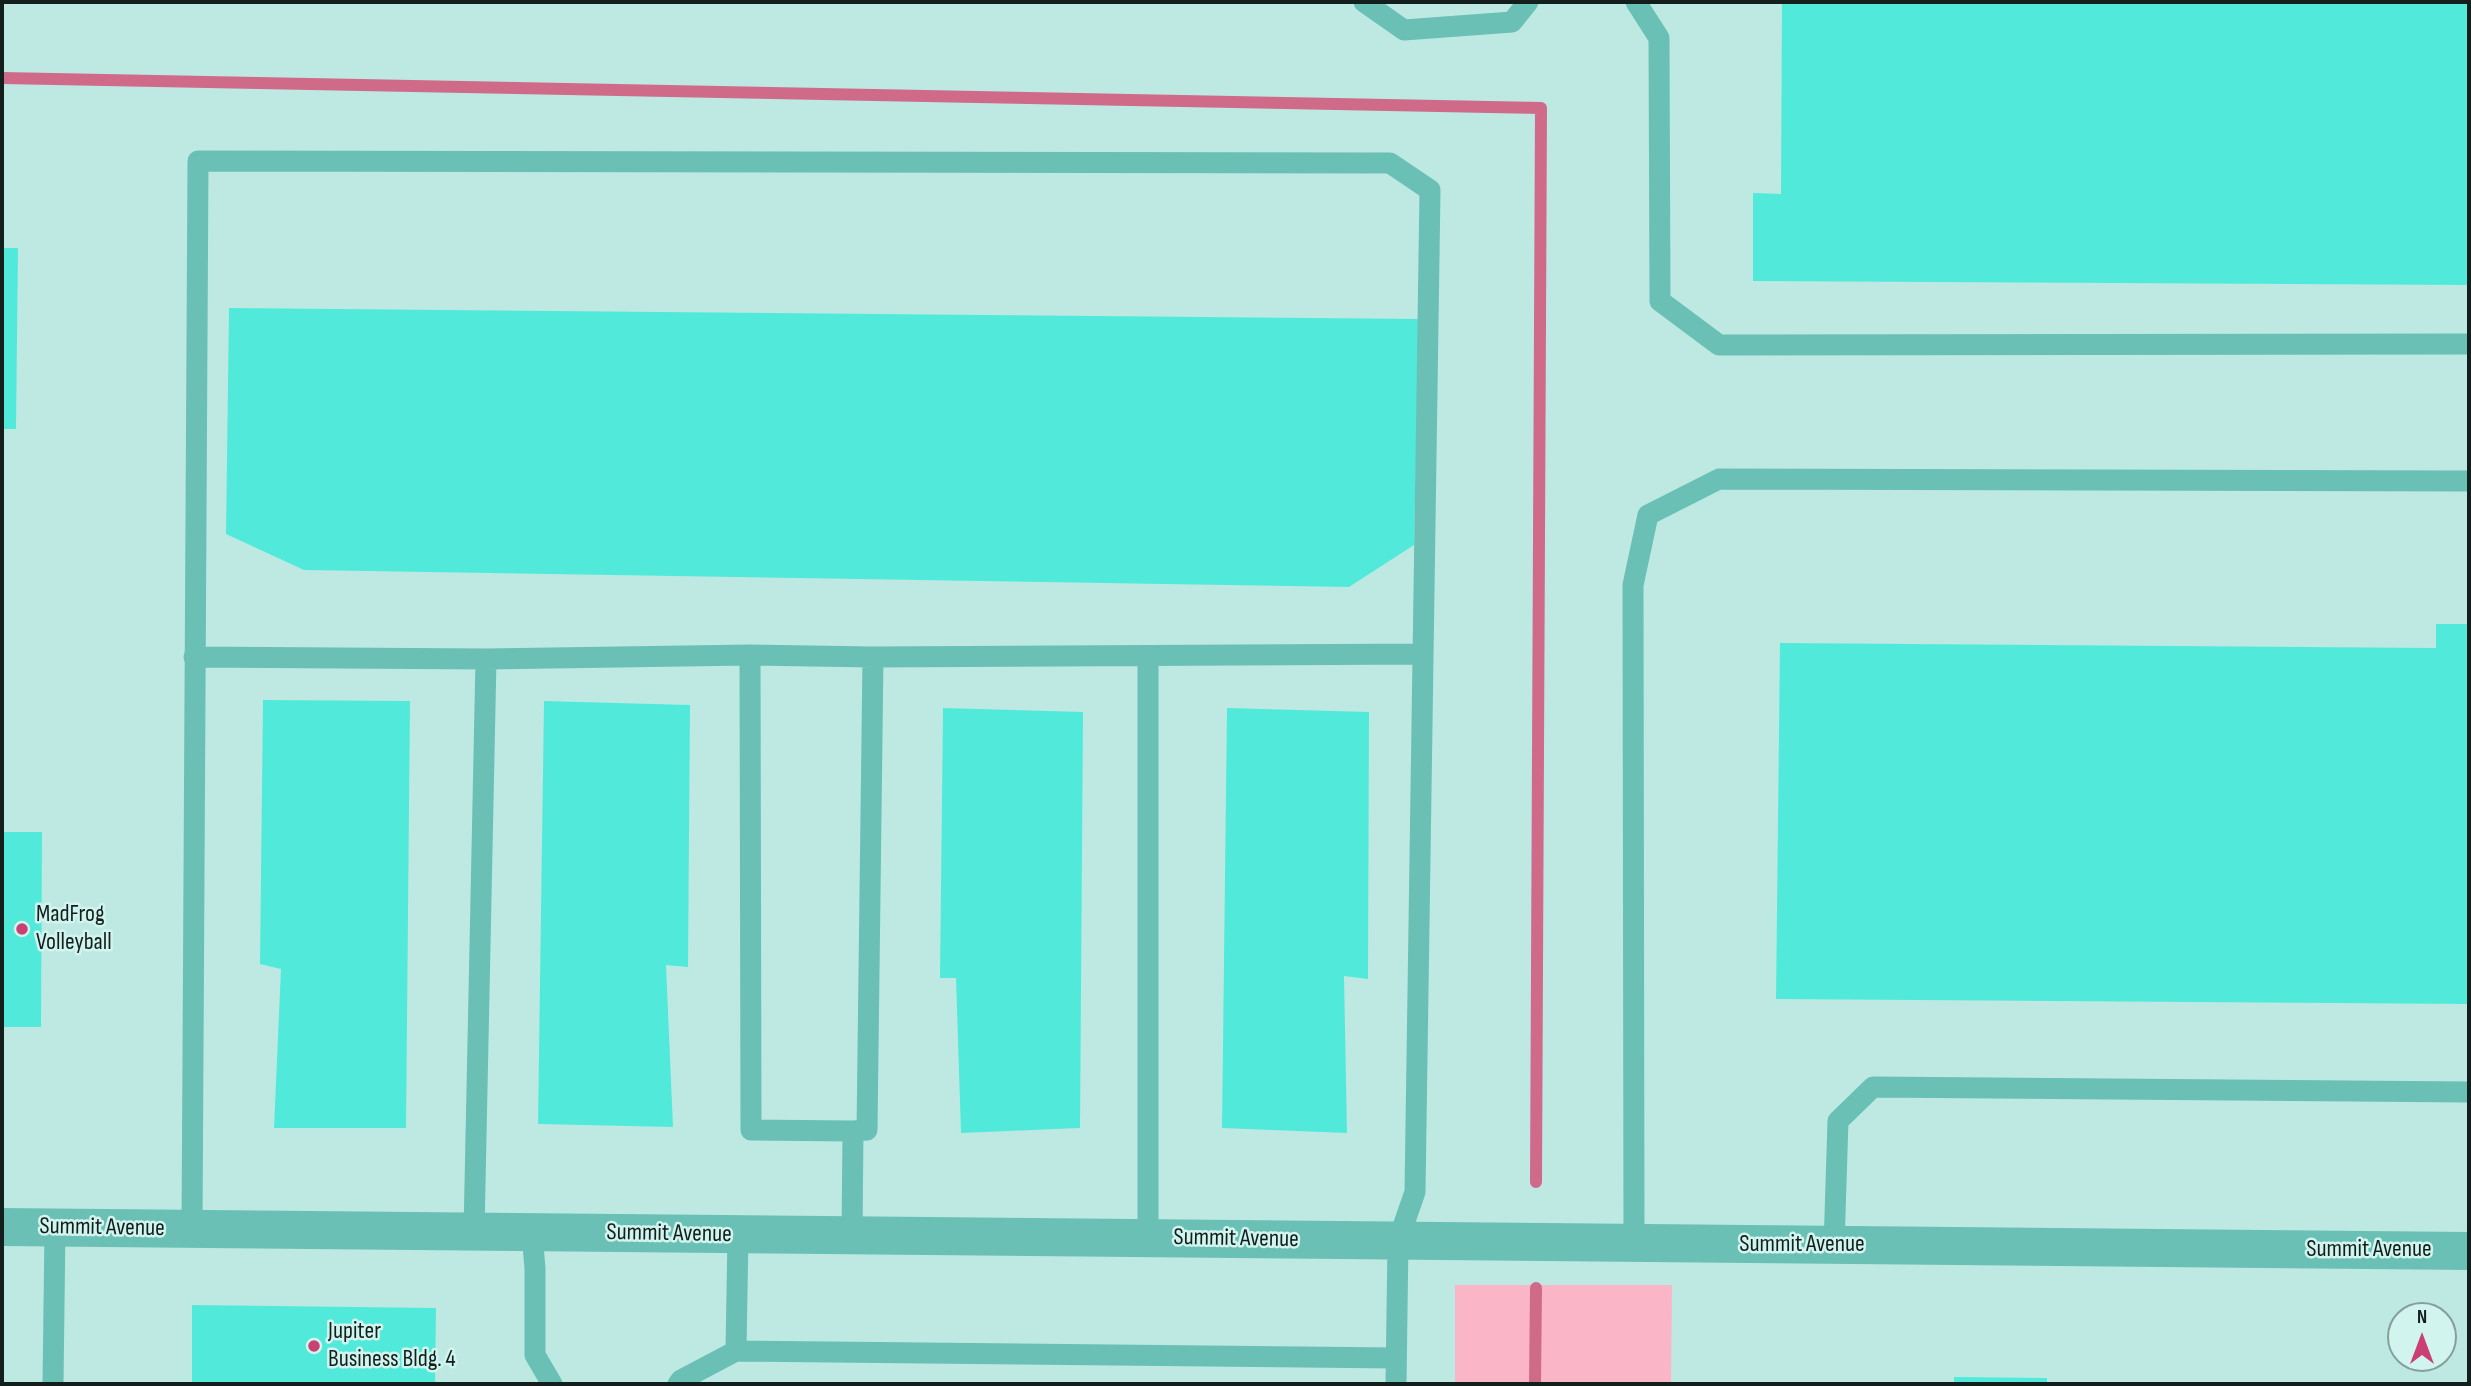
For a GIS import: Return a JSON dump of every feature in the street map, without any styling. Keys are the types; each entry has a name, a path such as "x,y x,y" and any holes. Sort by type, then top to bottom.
{"street":[{"name":"Summit Avenue","path":"2,1227 2469,1251"}],"lane":[{"path":"1364,2 1404,30 1512,22 1528,2"},
{"path":"1636,2 1659,38 1660,301 1719,345 2469,344"},
{"path":"192,1229 198,161 1390,163 1430,190 1415,1192 1398,1241 1396,1384"},
{"path":"1634,1244 1633,585 1648,515 1718,479 2469,481"},
{"path":"194,657 486,659 750,655 873,657 1423,654"},
{"path":"750,655 751,1130 867,1130 873,657"},
{"path":"1148,656 1148,1238"},
{"path":"474,1232 486,659"},
{"path":"1834,1246 1838,1121 1873,1087 2469,1091"},
{"path":"852,1236 853,1131"},
{"path":"53,1384 54,1228"},
{"path":"532,1232 535,1355 552,1384"},
{"path":"736,1351 738,1234"},
{"path":"678,1384 736,1351 1396,1358"}],"shaded area":[{"path":"2,2 2469,2 2469,1384 2,1384"},
{"path":"1455,1285 1672,1285 1671,1384 1455,1384"}],"building":[{"path":"1782,2 2469,2 2469,285 1753,281 1753,193 1781,194"},
{"path":"2,248 18,248 16,429 2,429"},
{"path":"229,308 1419,319 1414,545 1349,587 304,570 226,534"},
{"path":"2436,624 2469,624 2469,1004 1776,999 1780,643 2436,648"},
{"path":"263,700 410,701 406,1128 274,1128 281,969 260,964"},
{"path":"544,701 690,705 688,967 666,965 673,1127 538,1124"},
{"path":"943,708 1083,712 1080,1128 961,1133 956,978 940,978"},
{"path":"1227,708 1369,712 1368,979 1344,976 1347,1133 1222,1128"},
{"name":"MadFrog Volleyball","path":"2,832 42,832 41,1027 2,1027"},
{"name":"Jupiter Business Bldg. 4","path":"192,1305 436,1308 435,1384 192,1384"},
{"path":"1954,1377 2047,1378 2047,1384 1954,1384"}],"waterway":[{"path":"2,78 1541,108 1536,1182"},
{"path":"1535,1384 1536,1288"}],"place":[{"name":"MadFrog Volleyball","path":"22,929"},
{"name":"Jupiter Business Bldg. 4","path":"314,1346"}]}
